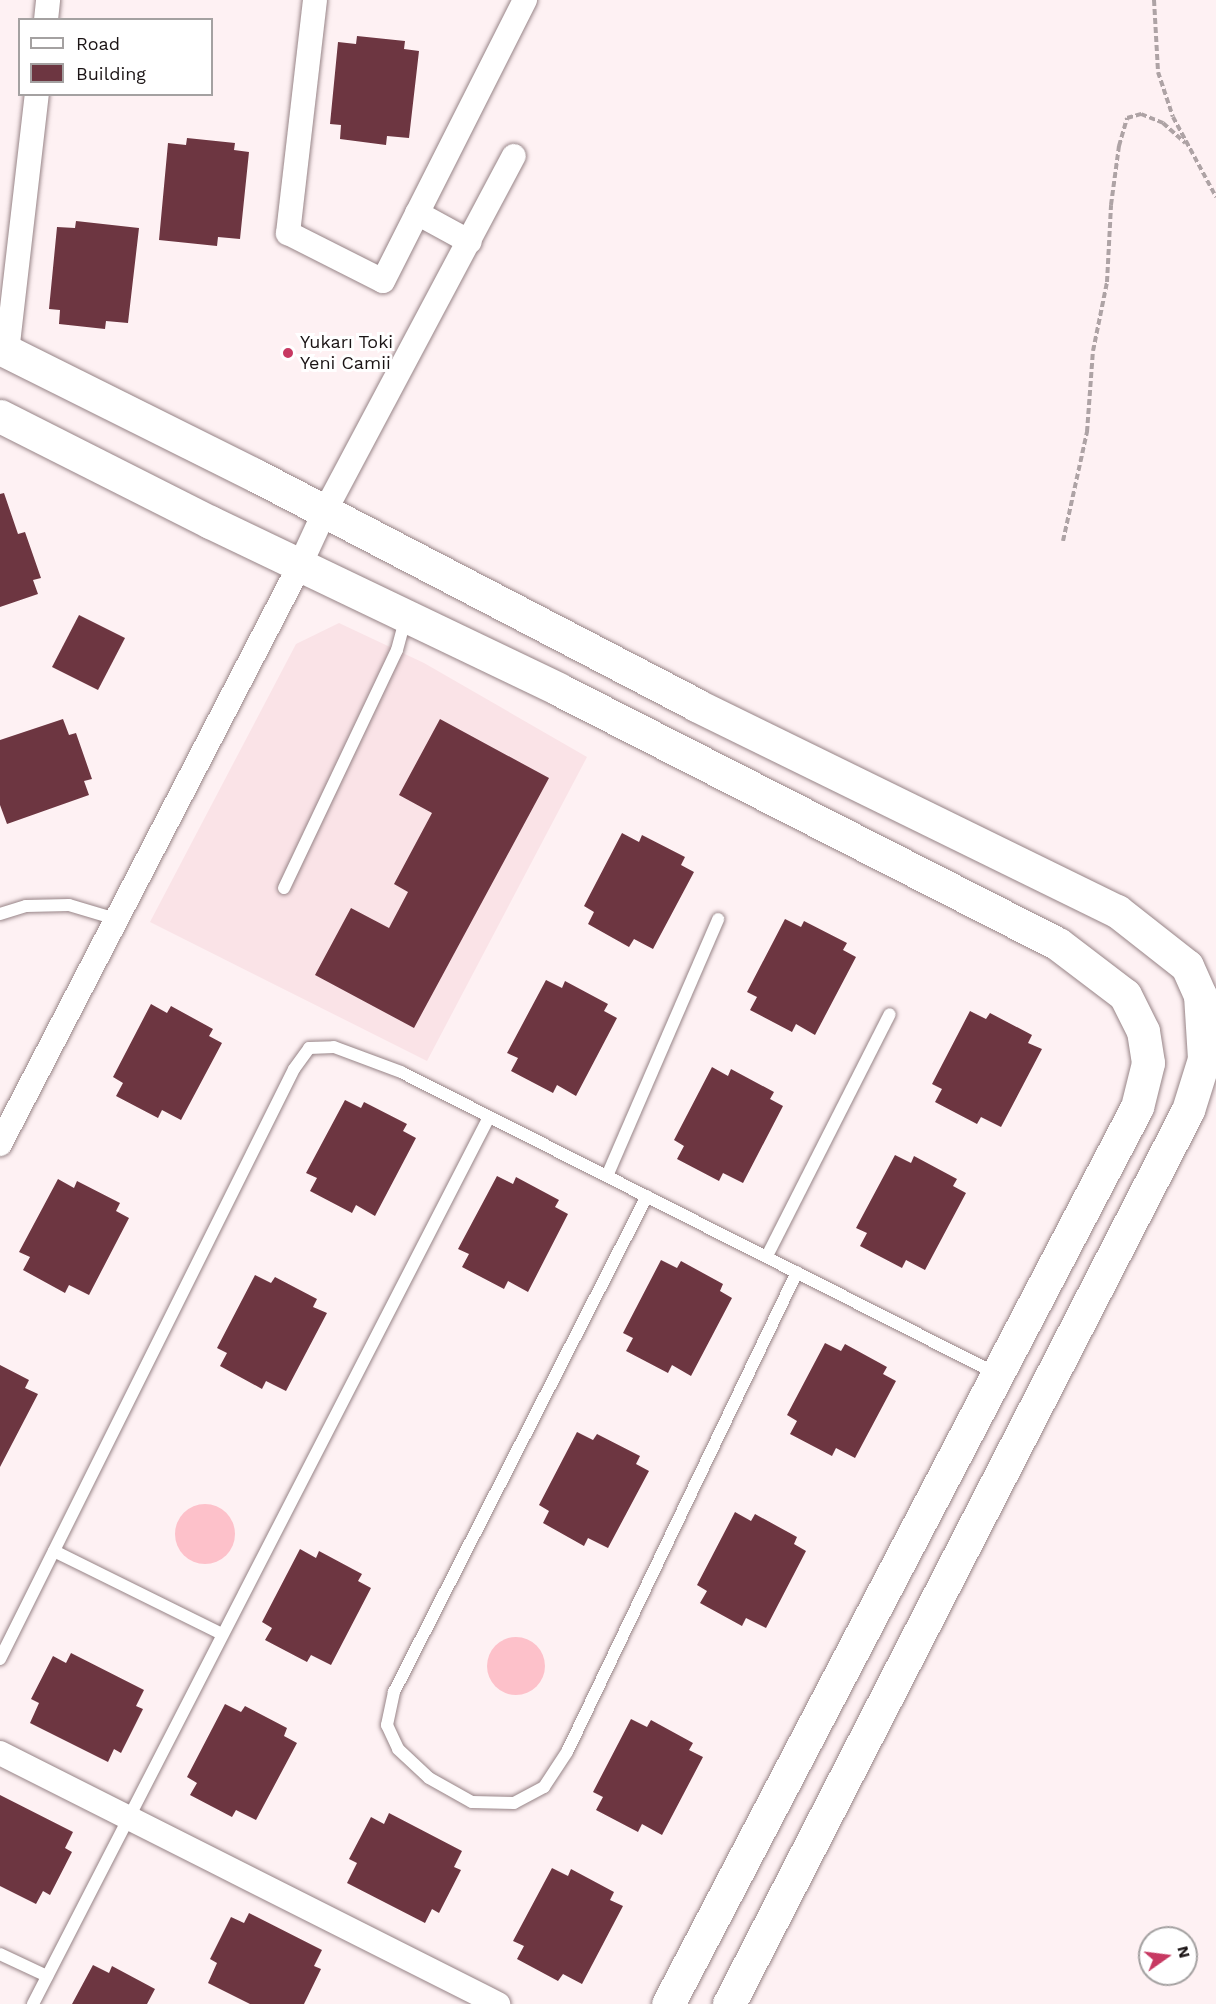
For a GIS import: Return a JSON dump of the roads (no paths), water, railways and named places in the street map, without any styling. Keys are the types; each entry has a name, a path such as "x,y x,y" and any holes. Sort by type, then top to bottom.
{"street":[{"path":"46,18 48,0"},
{"path":"315,0 288,233 383,281 525,0"},
{"path":"37,96 4,350 325,511 696,705 1116,911 1187,966 1200,995 1204,1059 1188,1110 729,2004"},
{"path":"0,1144 300,565 325,511 470,242 513,156"},
{"path":"417,213 470,242"},
{"path":"0,416 300,565 558,689 1058,944 1125,995 1143,1031 1148,1064 1137,1107 668,2004"},
{"path":"0,1753 498,2004"}],"lane":[{"path":"284,888 397,650 406,616"},
{"path":"0,914 26,906 69,904 116,919"},
{"path":"607,1176 718,919"},
{"path":"767,1256 890,1014"},
{"path":"0,1659 294,1069 309,1048 334,1047 379,1064 767,1256 997,1374"},
{"path":"33,2004 489,1117"},
{"path":"647,1196 394,1692 387,1725 398,1749 429,1778 472,1802 514,1803 544,1787 567,1752 797,1272"},
{"path":"54,1551 222,1634"},
{"path":"0,1954 47,1976"}],"place":[{"name":"Yukarı Toki Yeni Camii","path":"288,353"}]}
